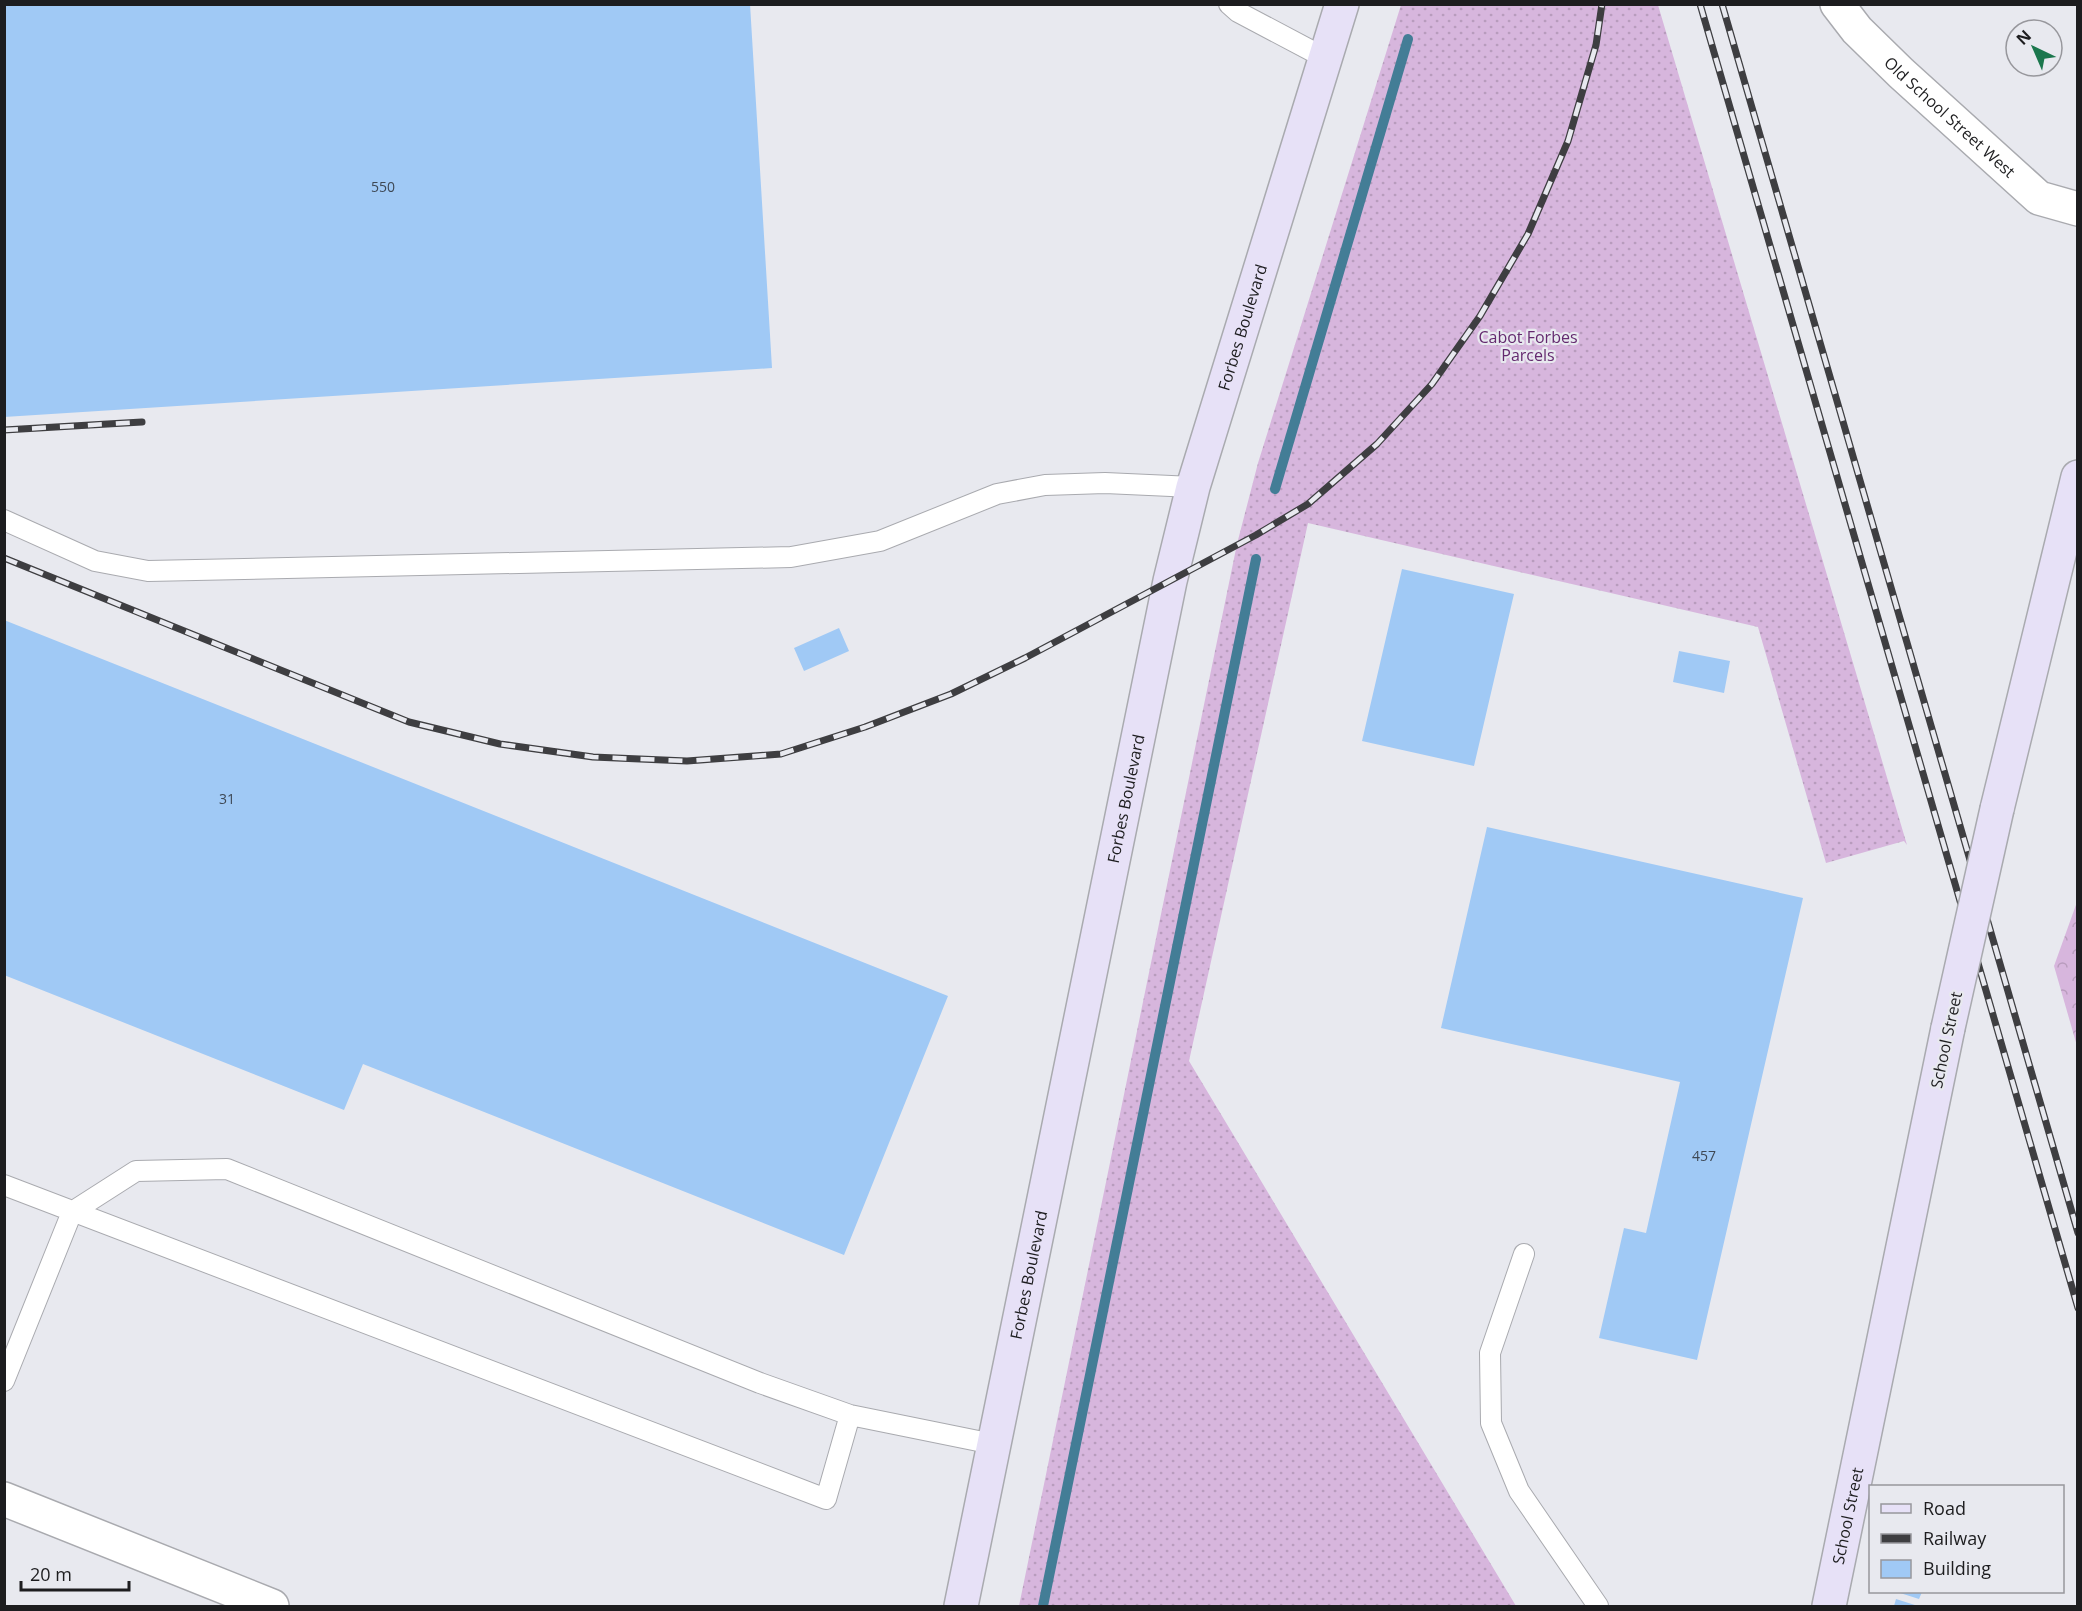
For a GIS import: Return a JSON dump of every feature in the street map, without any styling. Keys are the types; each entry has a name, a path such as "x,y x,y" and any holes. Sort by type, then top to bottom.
{"street":[{"name":"Forbes Boulevard","path":"961,1606 1170,581 1193,487 1342,4"},
{"name":"Old School Street West","path":"1837,4 1857,30 1900,73 2039,198 2078,209"},
{"name":"School Street","path":"1829,1606 1948,1028 1997,810 2078,477"},
{"path":"4,1499 272,1606"}],"lane":[{"path":"1229,4 1238,12 1325,58"},
{"path":"4,520 95,561 148,571 791,557 880,542 997,495 1045,485 1105,483 1193,487"},
{"path":"4,1381 72,1212 136,1171 227,1168 760,1383 850,1415 993,1444"},
{"path":"4,1185 826,1499 850,1415"},
{"path":"1524,1254 1490,1353 1491,1423 1519,1491 1598,1606"}],"green space":[{"name":"Cabot Forbes Parcels","path":"1401,5 1658,5 1907,845 1904,841 1826,863 1758,627 1308,523 1189,1061 1516,1606 1019,1606 1237,544 1258,463"},
{"path":"2077,902 2077,1046 2054,966"}],"building":[{"path":"4,4 750,4 772,368 4,417"},
{"path":"1402,569 1514,594 1474,766 1362,741"},
{"path":"4,620 948,996 844,1255 363,1064 344,1110 4,975"},
{"path":"839,628 849,651 804,671 794,648"},
{"path":"1679,651 1730,661 1724,693 1673,682"},
{"path":"1487,827 1803,898 1697,1360 1599,1338 1624,1228 1646,1233 1680,1082 1441,1028"},
{"path":"1900,1593 1922,1593 1919,1599"},
{"path":"1896,1599 1918,1606 1894,1606"}],"waterway":[{"path":"1275,489 1408,39"},
{"path":"1043,1606 1256,559"}],"railway":[{"path":"4,558 409,722 500,744 593,757 687,761 781,754 865,727 951,694 1025,658 1256,535 1308,504 1377,444 1432,384 1480,316 1528,234 1568,141 1596,45 1602,4"},
{"path":"1700,4 2078,1308"},
{"path":"1722,4 2078,1233"},
{"path":"4,430 142,422"}]}
